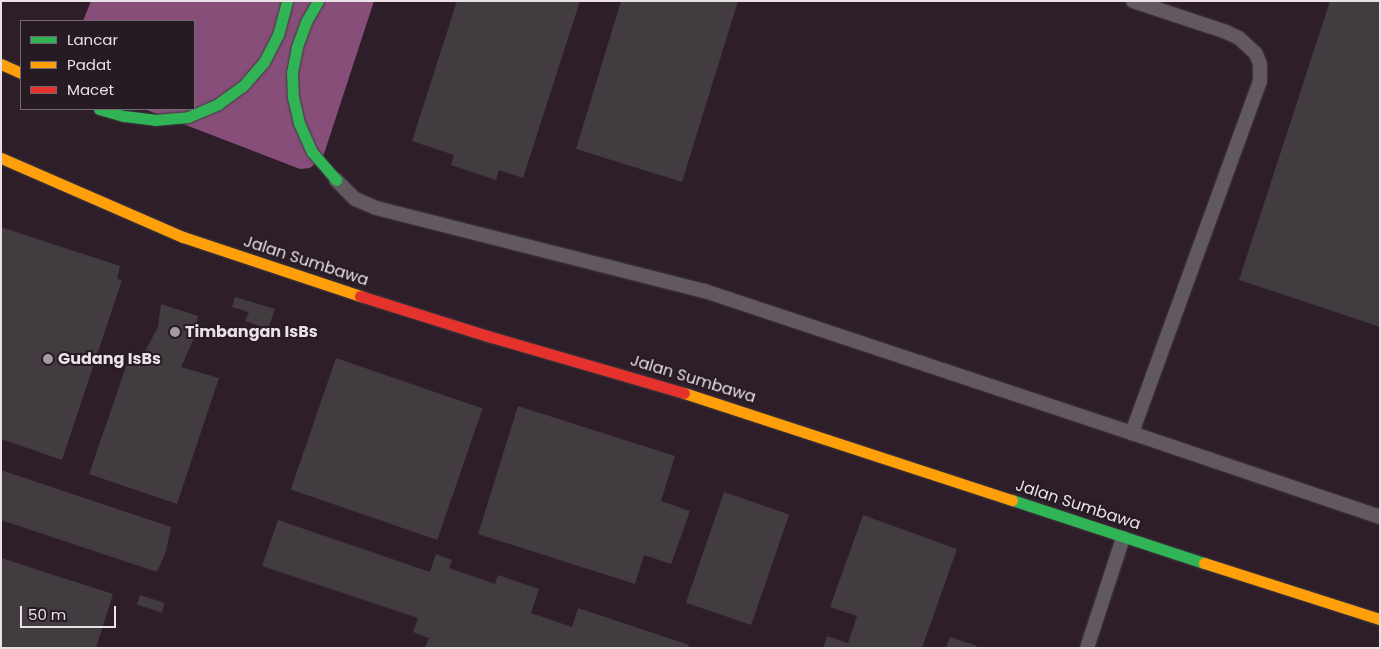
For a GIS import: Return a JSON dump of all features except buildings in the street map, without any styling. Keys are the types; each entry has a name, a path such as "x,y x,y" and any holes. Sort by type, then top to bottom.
{"street":[{"path":"103,110 124,116 155,120 188,117 218,104 243,86 264,62 278,35 287,1"},
{"path":"318,1 306,22 297,47 292,72 293,96 299,122 312,152 355,199 376,208 705,291 1380,517"},
{"path":"1132,433 1260,81 1260,64 1256,54 1239,38 1133,1"},
{"path":"1,64 20,73"},
{"name":"Jalan Sumbawa","path":"1,158 182,237 288,273 488,336 698,397 1123,538 1380,619"},
{"path":"1087,648 1123,538"}],"shaded area":[{"path":"1,1 1380,1 1380,648 1,648"},
{"path":"91,1 374,1 323,157 310,168 300,169 147,110 195,110 195,20 83,20"}],"traffic: fast":[{"path":"103,110 124,116 155,120 188,117 218,104 243,86 264,62 278,35 287,1"},
{"path":"318,1 306,22 297,47 292,72 293,97 299,123 312,152 336,180"},
{"path":"1012,500 1204,563"}],"traffic: slow":[{"path":"1,64 20,73"},
{"path":"1,158 183,237 360,296"},
{"path":"684,393 1012,500"},
{"path":"1204,563 1380,619"}],"traffic: jam":[{"path":"360,296 488,336 684,393"}],"place":[{"name":"Timbangan IsBs","path":"175,332"},
{"name":"Gudang IsBs","path":"48,359"}]}
